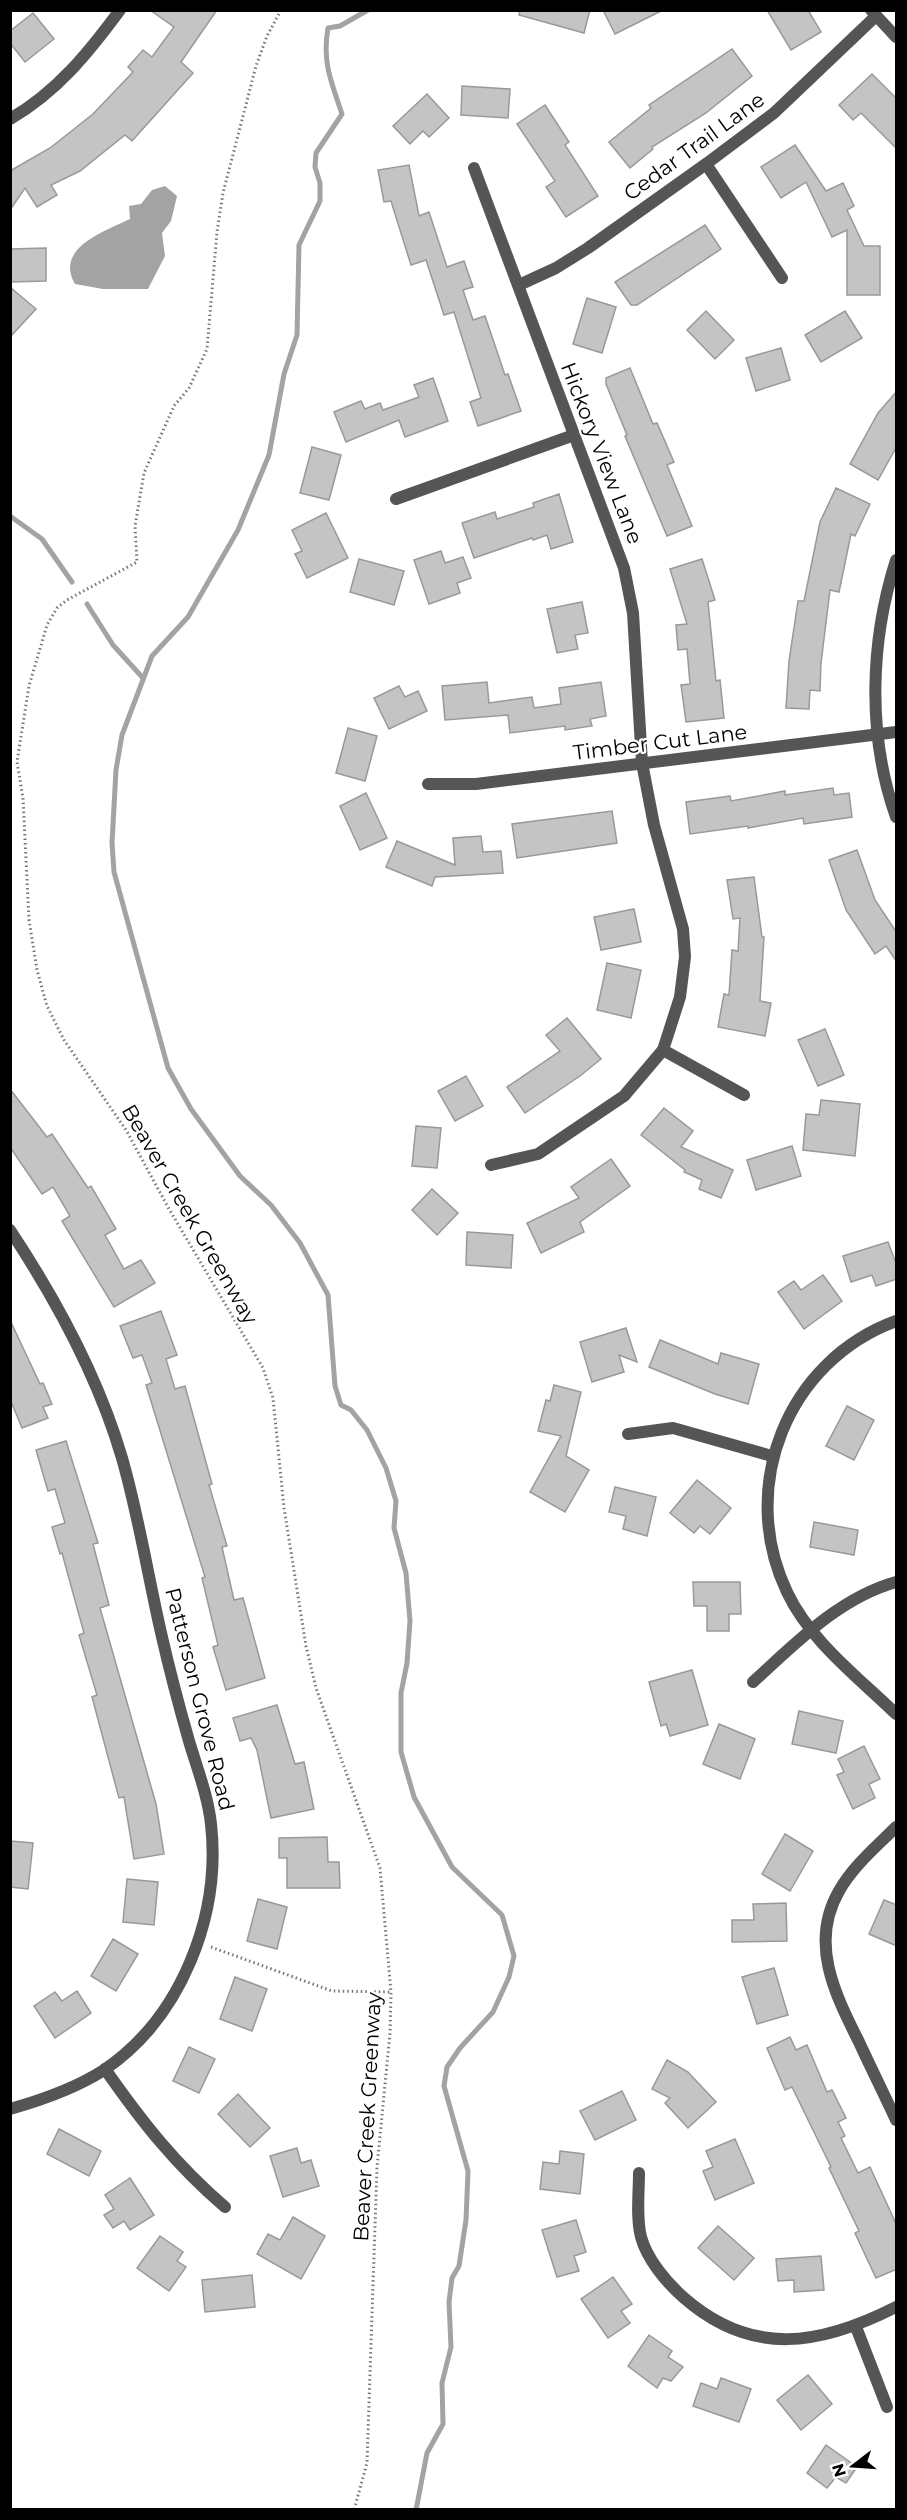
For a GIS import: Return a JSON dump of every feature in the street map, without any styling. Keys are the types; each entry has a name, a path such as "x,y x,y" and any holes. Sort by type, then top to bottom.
{"street":[{"path":"10,119 57,86 93,46 120,10"},
{"path":"873,13 897,37"},
{"name":"Cedar Trail Lane","path":"519,285 580,253 774,113 873,13"},
{"path":"706,164 782,278"},
{"name":"Hickory View Lane","path":"474,168 624,568 633,613 642,763 654,825 683,929 685,957 680,997 663,1050"},
{"path":"396,499 574,435"},
{"path":"897,560 878,639 875,676 878,735 888,790 897,818"},
{"name":"Timber Cut Lane","path":"428,784 476,784 897,732"},
{"path":"492,1166 538,1154 568,1136 624,1096 663,1050 744,1095"},
{"name":"Patterson Grove Road","path":"10,1230 74,1336 110,1421 136,1510 172,1678 211,1822 214,1860 211,1892 198,1942 167,2006 137,2041 105,2070 68,2089 10,2109"},
{"path":"897,1321 865,1335 817,1374 800,1397 772,1456 767,1508 769,1536 776,1566 788,1594 810,1630 897,1714"},
{"path":"628,1434 673,1428 772,1456"},
{"path":"753,1682 810,1630 863,1594 897,1582"},
{"path":"897,1827 864,1858 838,1892 831,1907 825,1943 826,1962 836,1995 897,2120"},
{"path":"105,2070 159,2144 190,2178 225,2207"},
{"path":"639,2173 642,2240 661,2273 695,2307 737,2330 764,2337 804,2338 856,2327 897,2307"},
{"path":"856,2327 887,2407"}],"path":[{"name":"Beaver Creek Greenway","path":"280,10 256,66 223,193 207,349 189,388 174,406 144,473 135,526 137,562 67,600 57,608 47,625 29,686 17,762 23,798 29,920 37,970 47,1006 64,1040 126,1130 169,1209 263,1368 270,1388 284,1508 306,1646 330,1730 380,1868 391,1992 390,2033 377,2167 369,2440 367,2463 354,2510"},
{"path":"10,764 17,762"},
{"path":"207,1945 332,1991 391,1992"}],"shaded area":[{"path":"165,186 177,196 171,221 162,233 165,256 148,289 103,289 75,284 70,271 71,260 77,251 96,235 130,219 129,206 141,204 152,190"}],"building":[{"path":"150,10 217,10 181,62 193,73 132,141 125,135 80,171 51,185 57,195 37,207 25,188 10,210 10,171 50,148 93,114 133,72 128,67 143,50 152,57 174,27"},
{"path":"520,10 590,10 584,33 519,15"},
{"path":"603,10 663,10 615,34"},
{"path":"767,10 808,10 821,32 791,50"},
{"path":"33,13 54,39 25,62 10,43 10,31"},
{"path":"732,49 752,76 706,113 652,147 653,149 630,168 609,142 651,108 649,105"},
{"path":"872,74 897,99 897,149 861,113 853,120 839,105"},
{"path":"462,86 510,89 508,118 461,115"},
{"path":"427,94 449,118 429,137 423,131 410,144 393,126"},
{"path":"545,105 569,142 565,145 598,196 566,217 546,187 555,181 517,124"},
{"path":"795,145 826,191 843,183 854,206 847,210 864,246 880,246 880,295 847,295 847,230 832,237 806,182 781,198 761,167"},
{"path":"409,165 419,216 429,212 447,267 464,261 473,287 463,290 473,320 485,316 505,375 508,374 521,411 478,426 470,402 481,398 454,312 444,315 426,260 411,265 391,201 384,202 378,170"},
{"path":"705,225 721,249 637,305 631,305 615,282"},
{"path":"46,248 46,281 10,282 10,249"},
{"path":"10,287 36,309 10,337"},
{"path":"587,298 616,307 602,353 573,344"},
{"path":"706,311 734,340 715,359 687,330"},
{"path":"845,311 862,338 821,362 805,335"},
{"path":"781,348 790,380 756,391 746,358"},
{"path":"630,368 653,424 657,423 674,462 667,465 692,526 667,536 606,384 606,378"},
{"path":"433,378 448,421 405,437 399,420 346,442 334,412 361,401 365,409 380,403 383,410 419,397 414,385"},
{"path":"897,391 897,446 878,480 850,464 878,413"},
{"path":"312,447 341,455 329,500 300,493"},
{"path":"836,488 870,504 855,536 851,534 839,592 830,590 820,691 810,690 809,709 786,708 789,661 798,601 804,601 820,522"},
{"path":"559,494 573,542 551,549 547,535 474,558 462,523 495,512 497,519 534,507 533,503"},
{"path":"326,513 348,558 307,578 295,554 302,551 292,530"},
{"path":"441,551 445,563 463,557 471,578 457,583 460,593 429,604 414,560"},
{"path":"359,559 404,571 394,605 350,592"},
{"path":"702,559 715,600 708,602 716,681 720,680 724,718 686,722 681,685 690,684 687,649 678,650 676,625 687,624 670,569"},
{"path":"582,602 588,633 575,635 578,649 557,653 547,609"},
{"path":"487,682 489,703 532,697 534,708 561,704 559,688 601,682 606,716 590,719 592,726 565,730 565,726 510,733 508,715 445,720 442,686"},
{"path":"399,686 405,697 418,691 427,711 389,729 374,698"},
{"path":"348,728 377,736 365,781 336,773"},
{"path":"833,788 834,795 849,793 852,817 804,824 803,818 748,828 748,826 690,834 686,802 730,796 731,801 785,791 785,795"},
{"path":"366,793 387,838 360,850 340,806"},
{"path":"612,811 617,843 517,858 512,824"},
{"path":"481,836 483,852 501,851 503,873 435,877 432,886 386,867 397,841 455,865 453,838"},
{"path":"857,850 875,900 897,933 897,962 886,946 875,954 846,910 829,860"},
{"path":"754,877 762,937 764,937 760,1001 771,1003 765,1036 718,1027 724,994 729,995 732,950 738,951 740,918 733,919 727,880"},
{"path":"634,909 641,942 601,950 594,917"},
{"path":"607,963 641,970 631,1018 597,1010"},
{"path":"567,1018 601,1059 525,1113 507,1087 560,1051 546,1035"},
{"path":"825,1029 844,1075 818,1086 798,1040"},
{"path":"466,1076 483,1106 455,1121 438,1091"},
{"path":"10,1089 47,1137 52,1134 88,1188 91,1186 116,1229 105,1235 124,1269 141,1260 155,1283 114,1307 62,1221 70,1216 53,1187 42,1194 10,1147"},
{"path":"821,1100 860,1104 855,1156 803,1150 806,1114 819,1115"},
{"path":"664,1108 693,1131 681,1147 733,1170 721,1198 699,1189 702,1180 684,1172 685,1170 641,1135"},
{"path":"416,1126 441,1128 437,1168 412,1166"},
{"path":"792,1146 801,1176 756,1190 747,1160"},
{"path":"611,1159 630,1186 580,1222 584,1232 541,1253 527,1223 579,1198 571,1187"},
{"path":"432,1189 458,1213 437,1235 412,1210"},
{"path":"467,1232 513,1235 511,1268 466,1265"},
{"path":"888,1242 897,1266 897,1279 876,1286 872,1275 851,1282 843,1256"},
{"path":"823,1275 842,1301 804,1329 778,1292 794,1281 801,1290"},
{"path":"161,1311 177,1355 166,1359 175,1389 185,1386 212,1484 209,1485 227,1546 222,1547 234,1600 243,1598 265,1678 226,1690 213,1647 218,1645 202,1578 205,1577 146,1385 152,1383 142,1355 133,1358 120,1326"},
{"path":"10,1320 52,1404 43,1407 48,1418 22,1428 10,1399"},
{"path":"626,1328 637,1362 619,1355 624,1372 592,1382 580,1342"},
{"path":"660,1340 718,1364 721,1353 759,1364 748,1404 715,1394 649,1367"},
{"path":"554,1385 581,1392 566,1456 589,1470 565,1512 530,1492 561,1436 538,1431 546,1400 550,1401"},
{"path":"847,1406 874,1420 854,1460 826,1446"},
{"path":"66,1441 98,1543 93,1544 109,1605 100,1608 156,1804 164,1854 134,1859 124,1797 119,1798 92,1697 97,1695 79,1635 84,1633 62,1553 60,1554 52,1527 65,1523 55,1489 48,1491 36,1450"},
{"path":"697,1480 731,1508 710,1534 700,1526 694,1533 670,1513"},
{"path":"615,1487 656,1497 647,1536 623,1529 626,1516 609,1512"},
{"path":"814,1522 858,1530 854,1555 810,1547"},
{"path":"693,1582 740,1582 741,1614 729,1614 729,1631 707,1631 707,1606 694,1606"},
{"path":"692,1670 708,1725 670,1736 666,1724 661,1726 649,1682"},
{"path":"277,1705 295,1764 304,1762 314,1809 271,1818 257,1750 251,1738 240,1741 233,1718"},
{"path":"799,1711 843,1721 836,1753 792,1744"},
{"path":"719,1724 755,1739 740,1779 703,1764"},
{"path":"864,1746 880,1779 869,1784 875,1798 853,1809 837,1775 844,1772 838,1759"},
{"path":"785,1834 813,1851 790,1891 762,1874"},
{"path":"327,1837 328,1862 339,1862 340,1888 287,1888 287,1858 279,1858 279,1838"},
{"path":"10,1841 33,1843 28,1889 10,1887"},
{"path":"127,1879 158,1882 154,1925 123,1922"},
{"path":"258,1899 287,1907 277,1949 247,1941"},
{"path":"884,1900 897,1905 897,1946 869,1934"},
{"path":"786,1903 787,1941 732,1942 732,1920 754,1920 753,1904"},
{"path":"113,1939 138,1954 116,1991 91,1976"},
{"path":"774,1968 788,2015 757,2024 742,1977"},
{"path":"235,1977 267,1989 252,2031 220,2019"},
{"path":"77,1991 91,2013 55,2038 34,2006 55,1992 62,2001"},
{"path":"790,2037 796,2050 807,2045 827,2092 832,2090 846,2118 838,2122 845,2136 841,2138 858,2173 870,2167 897,2226 897,2269 876,2278 855,2233 859,2231 829,2168 831,2167 792,2087 785,2090 767,2048"},
{"path":"189,2047 215,2059 199,2093 173,2081"},
{"path":"667,2060 688,2072 716,2102 688,2128 665,2103 670,2098 652,2089"},
{"path":"622,2091 636,2120 595,2140 580,2111"},
{"path":"238,2094 270,2128 250,2147 218,2114"},
{"path":"59,2129 101,2151 89,2176 47,2154"},
{"path":"735,2139 754,2183 715,2200 703,2171 713,2167 706,2151"},
{"path":"297,2148 301,2163 311,2160 319,2186 283,2197 270,2156"},
{"path":"560,2151 584,2154 580,2194 540,2189 543,2162 559,2164"},
{"path":"130,2178 154,2215 130,2230 124,2221 113,2228 104,2215 114,2209 105,2195"},
{"path":"293,2217 325,2236 301,2279 257,2254 268,2234 280,2240"},
{"path":"576,2220 586,2252 574,2256 579,2271 557,2277 542,2230"},
{"path":"718,2226 754,2258 734,2280 698,2248"},
{"path":"160,2236 183,2252 177,2261 186,2267 169,2291 137,2268"},
{"path":"821,2256 824,2290 794,2292 794,2280 778,2281 776,2259"},
{"path":"252,2275 255,2307 205,2312 202,2280"},
{"path":"613,2277 632,2304 621,2311 630,2323 608,2338 581,2299"},
{"path":"649,2335 672,2351 668,2357 683,2367 671,2381 663,2378 657,2388 628,2366"},
{"path":"808,2375 832,2404 801,2430 777,2400"},
{"path":"721,2378 751,2389 739,2422 693,2406 701,2383 717,2389"},
{"path":"826,2445 857,2467 846,2483 836,2477 827,2488 807,2473"}],"waterway":[{"path":"368,10 340,26 328,28 327,61 342,114 316,153 315,167 320,183 320,201 299,245 297,335 284,374 269,455 238,530 188,617 152,656 122,735 116,770 112,843 114,872 168,1068 191,1109 240,1176 271,1205 300,1243 328,1295 335,1386 341,1405 351,1410 367,1430 386,1468 396,1501 394,1528 406,1573 410,1621 407,1663 401,1693 401,1752 414,1797 452,1867 502,1915 514,1956 509,1977 493,2012 460,2048 447,2067 444,2086 468,2171 466,2220 459,2266 452,2278 449,2302 451,2347 442,2383 443,2424 427,2453 416,2510"},
{"path":"10,516 42,539 72,582"},
{"path":"87,604 113,645 143,678"}]}
